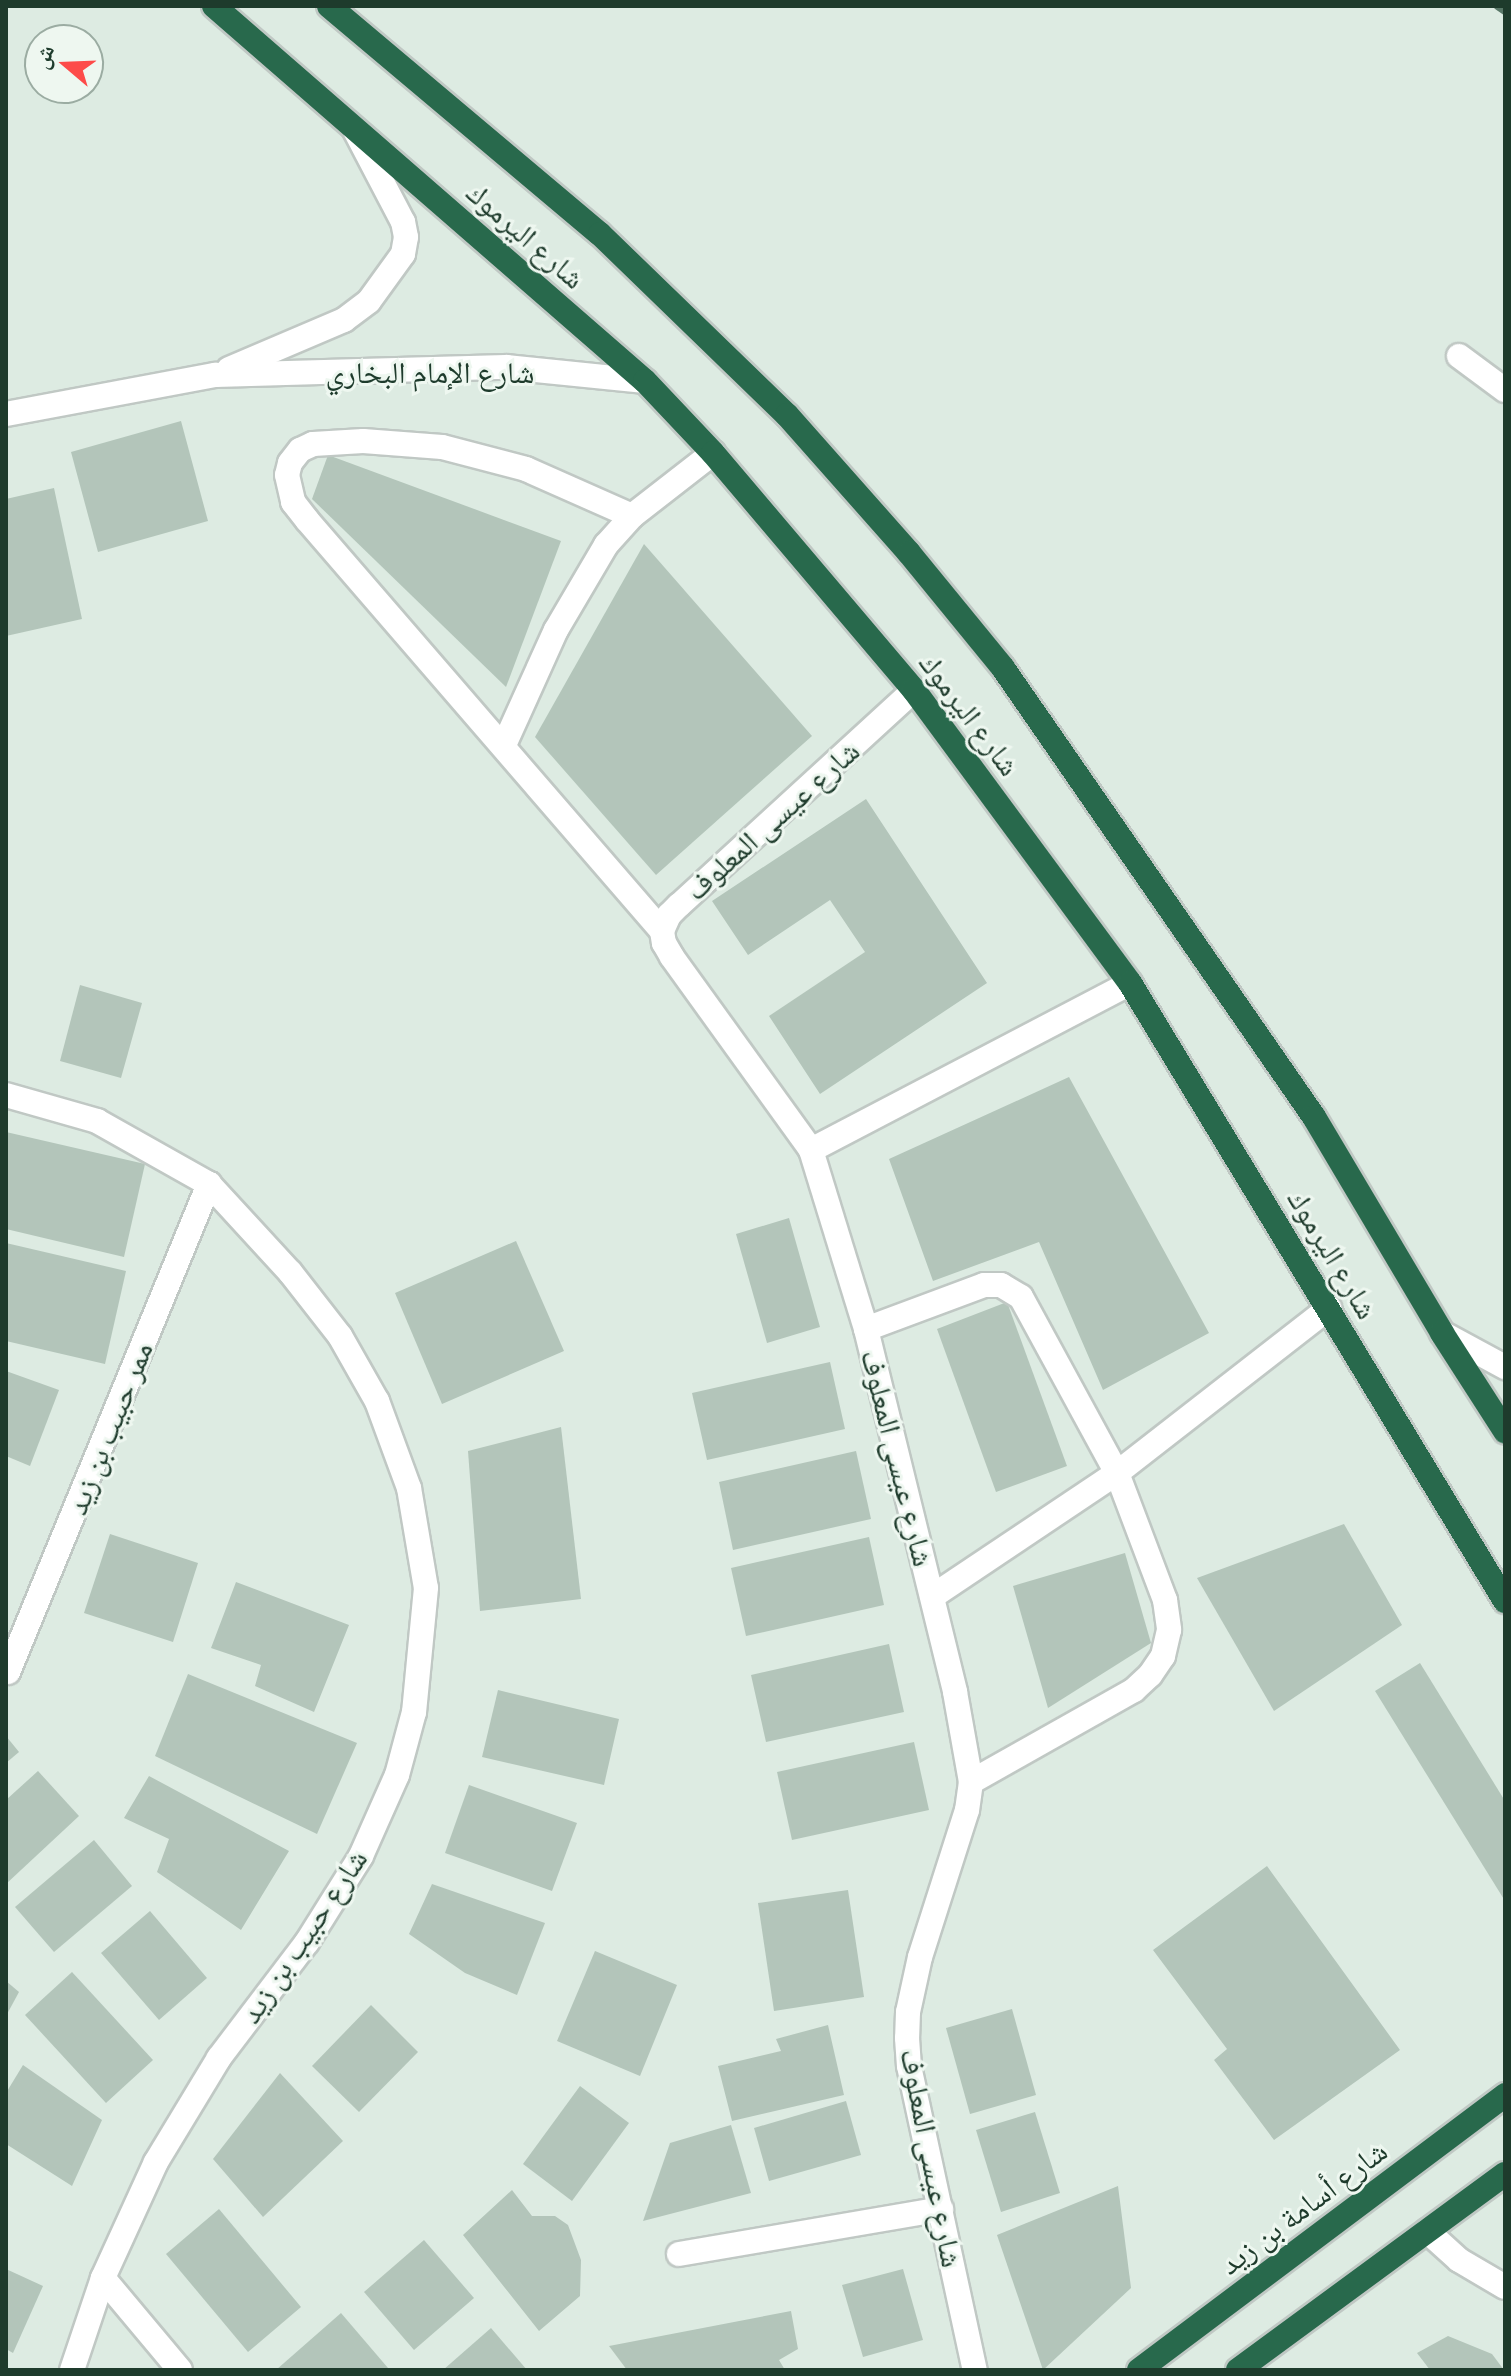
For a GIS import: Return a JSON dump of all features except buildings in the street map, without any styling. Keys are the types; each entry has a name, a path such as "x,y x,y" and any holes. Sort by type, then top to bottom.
{"highway":[{"name":"شارع اليرموك","path":"214,6 645,381 713,453 914,690 1130,983 1505,1601"},
{"name":"شارع اليرموك","path":"329,6 600,234 787,415 909,553 1003,668 1314,1117 1442,1333 1505,1431"},
{"name":"شارع أسامة بن زيد","path":"1139,2370 1505,2095"},
{"path":"1238,2370 1505,2174"}],"street":[{"name":"شارع الإمام البخاري","path":"215,375 344,320 369,301 403,254 406,237 403,222 353,127"},
{"path":"1459,356 1505,390"},
{"name":"شارع الإمام البخاري","path":"6,414 215,375 506,367 645,381"},
{"path":"632,516 526,469 442,447 327,442 300,450 290,463 287,489 293,502 662,931"},
{"path":"504,745 556,630 606,545 632,516 713,453"},
{"name":"شارع عيسى المعلوف","path":"914,690 679,905 669,915 662,931 664,943 672,957 811,1150 866,1329 933,1596 971,1782 967,1810 920,1957 908,2012 909,2066 975,2370"},
{"path":"811,1150 1130,983"},
{"name":"شارع حبيب بن زيد","path":"6,1095 97,1121 209,1184 290,1272 340,1336 377,1401 409,1488 426,1588 414,1712 397,1775 361,1856 307,1942 211,2071 156,2162 103,2278 72,2370"},
{"name":"ممر حبيب بن زيد","path":"8,1672 209,1184"},
{"path":"866,1329 984,1285 1001,1285 1021,1297 1117,1473 1165,1600 1169,1630 1163,1656 1134,1690 971,1782"},
{"path":"933,1596 1117,1473 1329,1308"},
{"path":"1442,1333 1505,1367"},
{"path":"679,2254 941,2209"},
{"path":"1427,2231 1459,2260 1505,2287"},
{"path":"103,2278 180,2370"}],"railway":[{"path":"1496,6 1505,12"}]}
